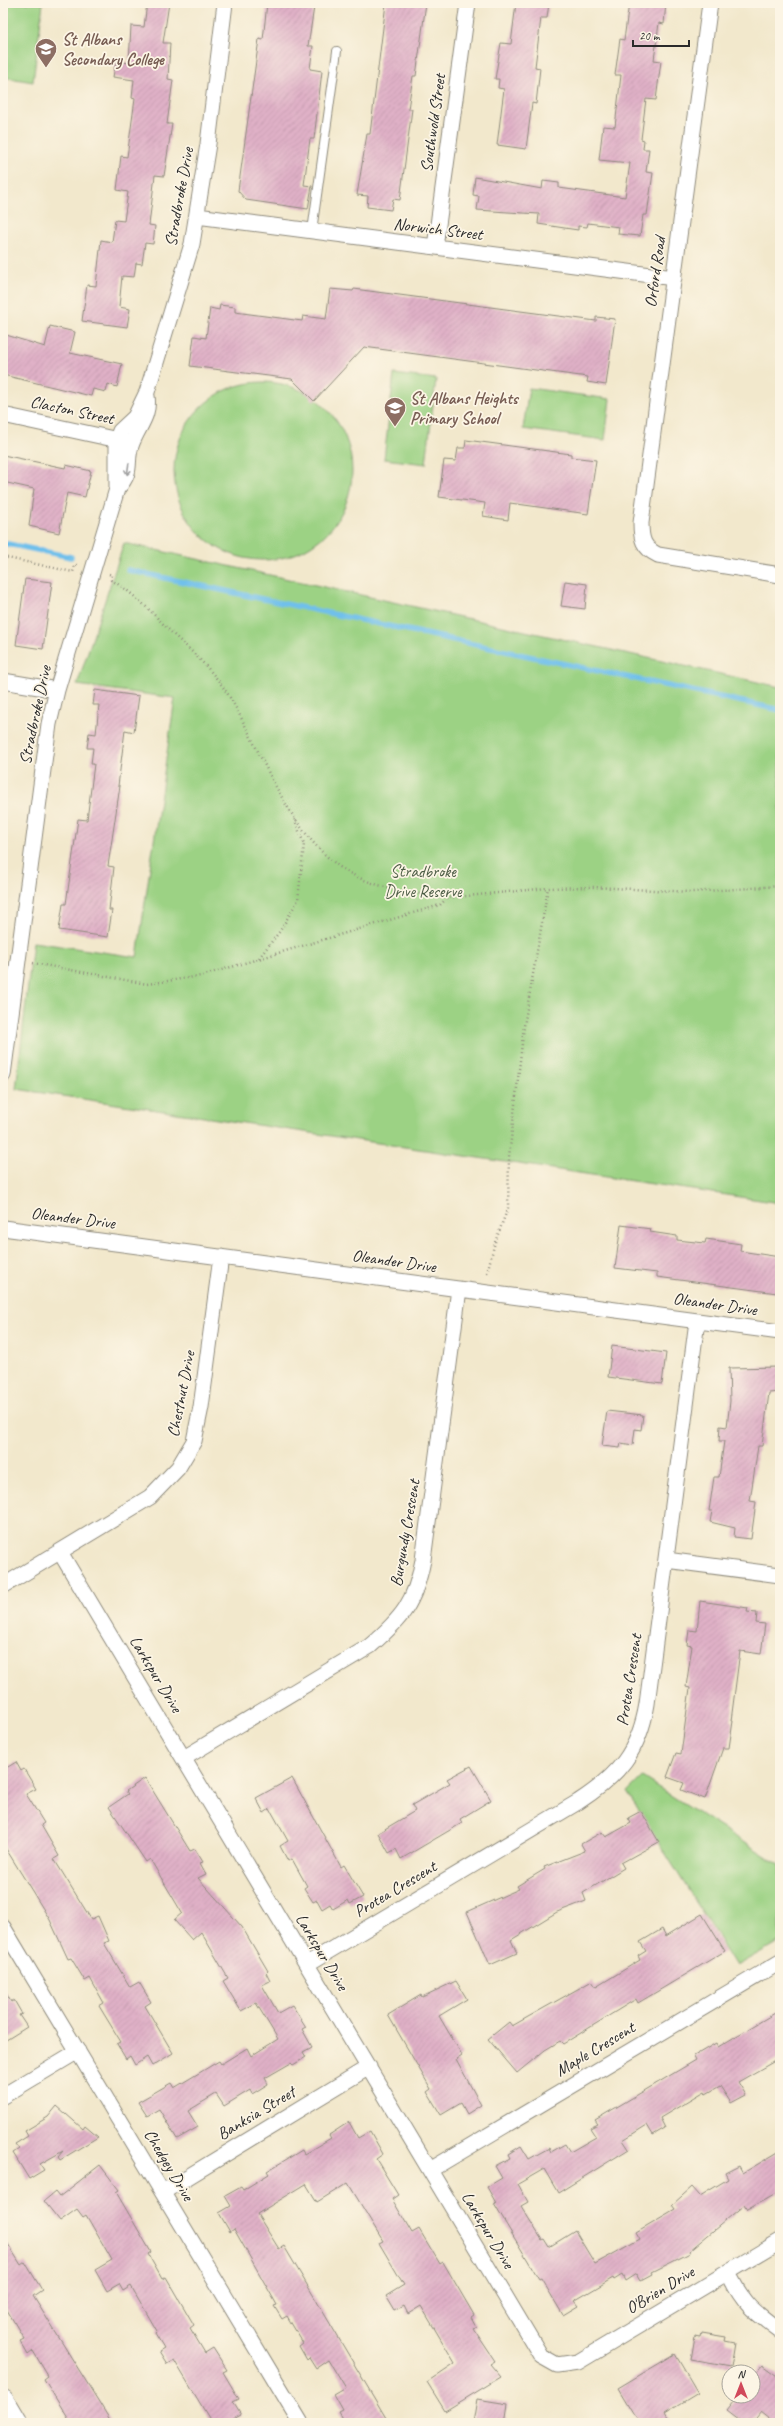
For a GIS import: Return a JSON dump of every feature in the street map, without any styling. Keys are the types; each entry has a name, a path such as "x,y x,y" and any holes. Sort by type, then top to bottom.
{"main road":[{"path":"3,2401 16,2423"}],"street":[{"name":"Stradbroke Drive","path":"3,1075 44,754 57,690 117,489 117,439 120,431 135,417 147,392 192,244 198,216 225,3"},
{"name":"Southwold Street","path":"435,247 468,3"},
{"name":"Orford Road","path":"710,3 642,523 642,539 645,546 658,555 780,575"},
{"name":"Norwich Street","path":"198,216 674,278"},
{"name":"Stradbroke Drive","path":"117,489 126,478 129,470 129,453 132,443 145,420 148,407 147,392"},
{"name":"Clacton Street","path":"3,415 132,443"},
{"path":"3,681 57,690"},
{"name":"Oleander Drive","path":"3,1228 780,1332"},
{"name":"Chestnut Drive","path":"3,1586 150,1497 178,1468 194,1441 201,1406 221,1257"},
{"name":"Burgundy Crescent","path":"184,1758 370,1646 399,1618 413,1597 423,1560 459,1289"},
{"name":"Protea Crescent","path":"307,1964 578,1802 602,1786 620,1769 639,1738 644,1720 697,1320"},
{"name":"Larkspur Drive","path":"60,1552 541,2356 557,2365"},
{"path":"666,1560 780,1575"},
{"name":"Chedgey Drive","path":"3,1927 301,2423"},
{"name":"Maple Crescent","path":"430,2170 780,1962"},
{"path":"3,2096 78,2052"},
{"name":"Banksia Street","path":"163,2192 369,2067"},
{"name":"O'Brien Drive","path":"557,2365 578,2362 780,2241"},
{"path":"728,2272 738,2294 744,2301 780,2332"}],"lane":[{"path":"312,231 337,51"}],"path":[{"path":"3,557 72,572 75,565 112,574 110,580 124,587 148,607 202,662 222,685 274,785 292,814 315,843 340,866 373,884 447,898 548,888 593,887 692,892 780,886"},
{"path":"258,959 280,931 298,900 304,844 292,814"},
{"path":"487,1273 495,1242 508,1208 509,1157 524,1026 548,888"},
{"path":"19,956 31,963 147,984 201,976 440,906 447,898"}],"green space":[{"path":"3,3 43,3 33,82 3,77"},
{"path":"394,374 436,379 426,464 384,459"},
{"path":"263,382 280,384 297,389 312,397 326,408 337,422 345,437 350,454 352,471 350,488 345,505 337,520 326,534 312,545 297,553 280,558 263,560 246,558 229,553 214,545 200,534 189,520 181,505 176,488 174,471 176,454 181,437 189,422 200,408 214,397 229,389 246,384"},
{"path":"529,388 610,399 605,440 523,429"},
{"name":"Stradbroke Drive Reserve","path":"124,543 780,687 780,1203 16,1089 33,942 137,957 175,698 77,685"},
{"path":"642,1777 780,1865 780,1941 736,1966 627,1792"}],"building":[{"path":"147,3 169,3 163,43 170,43 168,79 173,80 167,124 172,124 164,176 155,175 149,225 155,226 153,244 145,243 142,264 136,263 134,277 122,276 119,307 130,309 127,327 82,321 87,285 96,286 101,240 112,242 115,220 124,221 128,192 117,190 121,156 127,157 135,99 132,98 134,80 113,77 116,61 129,63 131,26 144,27"},
{"path":"267,3 314,7 308,46 313,46 310,69 322,71 314,139 310,139 304,185 312,186 308,209 246,200 238,191 259,39 263,40"},
{"path":"386,3 426,3 416,76 413,76 408,109 412,109 400,200 393,199 391,210 367,207 368,196 357,195 367,134 370,134"},
{"path":"516,3 549,3 547,18 541,18 535,67 540,68 536,104 532,103 526,149 497,145 504,89 498,88 499,79 495,79 501,43 511,44"},
{"path":"629,3 666,3 664,24 659,23 654,60 661,61 656,100 646,99 641,139 644,140 643,149 649,149 646,172 653,173 647,215 643,215 640,236 618,234 619,227 588,223 587,227 578,226 578,230 538,224 539,214 477,210 479,196 473,195 475,177 542,189 543,181 559,183 559,188 625,197 630,163 599,160 603,126 615,127 621,75 615,75 620,39 624,40"},
{"path":"330,289 353,291 354,289 596,321 596,317 615,319 606,385 587,382 588,377 364,347 314,401 292,379 190,366 194,336 206,338 210,308 219,310 220,305 235,307 235,312 302,321 303,316 326,319"},
{"path":"50,326 75,332 70,353 122,364 117,387 108,384 106,392 93,389 91,396 3,375 3,334 45,347"},
{"path":"466,440 571,454 571,457 596,460 588,514 510,503 508,520 483,516 485,503 439,497 444,460 456,461 458,448 465,448"},
{"path":"3,455 65,468 66,465 91,471 85,497 67,493 59,533 29,526 34,489 3,482"},
{"path":"25,579 52,582 43,649 16,645"},
{"path":"565,581 587,584 585,609 561,606"},
{"path":"95,690 139,696 134,732 125,730 118,786 120,786 108,866 114,867 109,910 112,910 108,937 59,930 63,904 66,904 78,819 87,820 94,764 91,764 93,748 87,748 89,733 96,734 99,705 93,705"},
{"path":"621,1225 651,1229 650,1232 677,1236 677,1240 705,1243 706,1239 741,1244 740,1251 780,1257 777,1293 657,1277 657,1273 615,1268"},
{"path":"612,1346 666,1353 662,1384 608,1377"},
{"path":"780,1367 780,1392 769,1393 762,1446 758,1446 750,1501 756,1502 751,1539 734,1537 735,1528 710,1522 712,1511 709,1511 714,1477 719,1477 724,1441 719,1441 720,1426 727,1427 730,1401 729,1368"},
{"path":"607,1411 643,1415 641,1430 635,1429 633,1445 621,1443 620,1448 602,1446"},
{"path":"700,1601 748,1608 747,1612 757,1613 756,1623 765,1624 761,1654 740,1651 729,1748 723,1748 705,1799 681,1790 684,1783 667,1777 676,1753 681,1754 690,1688 686,1687 692,1646 687,1645 689,1630 697,1631"},
{"path":"16,1762 21,1771 24,1769 36,1789 26,1794 44,1823 41,1825 59,1856 54,1859 91,1919 98,1916 109,1941 104,1943 130,1987 139,1982 151,2002 145,2006 173,2053 152,2066 147,2057 135,2065 130,2056 126,2059 117,2044 121,2042 99,2006 104,2003 90,1978 85,1981 71,1958 68,1959 50,1920 3,1844 3,1770"},
{"path":"471,1766 491,1800 460,1819 462,1823 401,1859 396,1849 389,1853 378,1833 415,1811 412,1805 450,1783 447,1779"},
{"path":"145,1778 190,1851 195,1849 203,1862 200,1863 206,1874 198,1878 242,1927 268,1971 266,1973 270,1981 262,1985 278,2013 292,2005 306,2027 302,2029 312,2047 303,2052 306,2057 293,2065 291,2063 265,2078 268,2084 252,2094 250,2090 224,2106 216,2094 188,2111 198,2127 177,2139 159,2109 147,2116 138,2102 171,2083 174,2088 219,2061 221,2064 247,2048 251,2056 278,2039 256,2003 241,2011 223,1981 228,1978 201,1932 192,1940 174,1920 182,1913 150,1859 146,1862 109,1807 128,1794 126,1791"},
{"path":"292,1778 341,1867 344,1865 363,1897 350,1904 348,1900 333,1909 330,1904 322,1909 317,1900 313,1902 304,1888 307,1886 292,1859 288,1861 280,1846 288,1841 270,1809 264,1813 256,1798"},
{"path":"641,1811 659,1842 621,1863 624,1868 583,1893 586,1901 557,1912 511,1940 517,1953 490,1965 467,1912 519,1889 517,1886 545,1869 544,1867 585,1851 581,1844 602,1832 606,1837 631,1823 628,1818"},
{"path":"702,1914 725,1951 638,2003 636,1999 563,2044 560,2041 545,2050 517,2073 488,2039 509,2022 512,2026 592,1981 596,1987 640,1960 638,1956 646,1951 640,1942 662,1929 666,1936"},
{"path":"456,1981 467,1999 439,2016 462,2055 456,2059 481,2105 467,2114 461,2103 441,2115 427,2092 431,2089 388,2015 421,1995 422,1997"},
{"path":"3,1988 11,2002 14,2000 22,2014 19,2015 27,2027 3,2042"},
{"path":"780,2010 780,2058 738,2082 746,2095 731,2103 720,2086 706,2094 705,2091 660,2118 665,2128 653,2135 647,2125 623,2140 629,2149 558,2193 544,2169 518,2184 528,2202 521,2206 542,2240 544,2239 549,2247 575,2231 595,2264 640,2239 636,2232 675,2209 672,2205 692,2187 700,2196 728,2179 725,2173 739,2166 743,2173 780,2151 780,2191 747,2210 744,2205 689,2251 690,2253 652,2272 653,2274 640,2281 636,2274 625,2281 622,2275 614,2280 613,2278 574,2301 578,2306 563,2315 541,2278 539,2279 494,2204 496,2203 487,2187 502,2178 495,2166 510,2158 508,2154 521,2146 529,2159 549,2148 551,2152 565,2144 570,2152 596,2137 590,2128 598,2124 595,2120 696,2060 694,2056 716,2043 718,2047"},
{"path":"57,2106 83,2129 85,2126 98,2137 60,2160 58,2157 63,2151 40,2164 44,2170 29,2179 13,2153 19,2149 15,2144 28,2136 25,2131 48,2117"},
{"path":"349,2122 358,2138 370,2131 383,2154 376,2159 398,2195 392,2199 412,2233 419,2229 440,2264 443,2262 474,2315 471,2317 476,2326 473,2328 495,2361 490,2364 501,2377 445,2411 427,2382 455,2363 421,2306 408,2314 404,2306 395,2311 386,2296 404,2285 379,2243 383,2241 348,2183 317,2202 306,2184 257,2214 279,2249 284,2246 389,2423 345,2423 338,2411 342,2409 334,2395 346,2388 329,2360 316,2369 309,2358 307,2360 299,2346 303,2343 287,2316 282,2319 274,2306 277,2305 234,2229 230,2232 219,2213 231,2206 225,2196 241,2187 243,2190 269,2174 267,2171 302,2150 304,2154 331,2138 329,2135"},
{"path":"100,2165 119,2190 116,2192 151,2252 148,2254 162,2279 166,2277 194,2325 190,2328 205,2353 213,2348 227,2370 223,2372 239,2399 233,2402 241,2415 226,2423 212,2423 174,2360 167,2364 159,2351 164,2348 155,2333 157,2331 131,2286 123,2291 119,2284 107,2291 95,2270 112,2260 86,2215 83,2217 77,2209 60,2221 44,2201 55,2192 59,2197"},
{"path":"3,2236 21,2265 25,2262 42,2290 33,2296 112,2423 71,2423 44,2379 48,2376 33,2351 28,2355 20,2341 24,2339 3,2303"},
{"path":"702,2333 726,2337 725,2341 735,2343 732,2364 721,2364 721,2365 691,2360 695,2336 701,2337"},
{"path":"675,2354 698,2393 665,2413 671,2423 639,2423 618,2388"},
{"path":"762,2365 780,2378 780,2423 774,2423 760,2412 751,2423 744,2423 727,2410 732,2404 761,2404"},
{"path":"477,2399 508,2404 505,2423 473,2423"}],"waterway":[{"path":"3,543 71,557"},
{"path":"128,570 780,710"}],"place":[{"name":"St Albans Secondary College","path":"46,68"},
{"name":"St Albans Heights Primary School","path":"395,428"}]}
